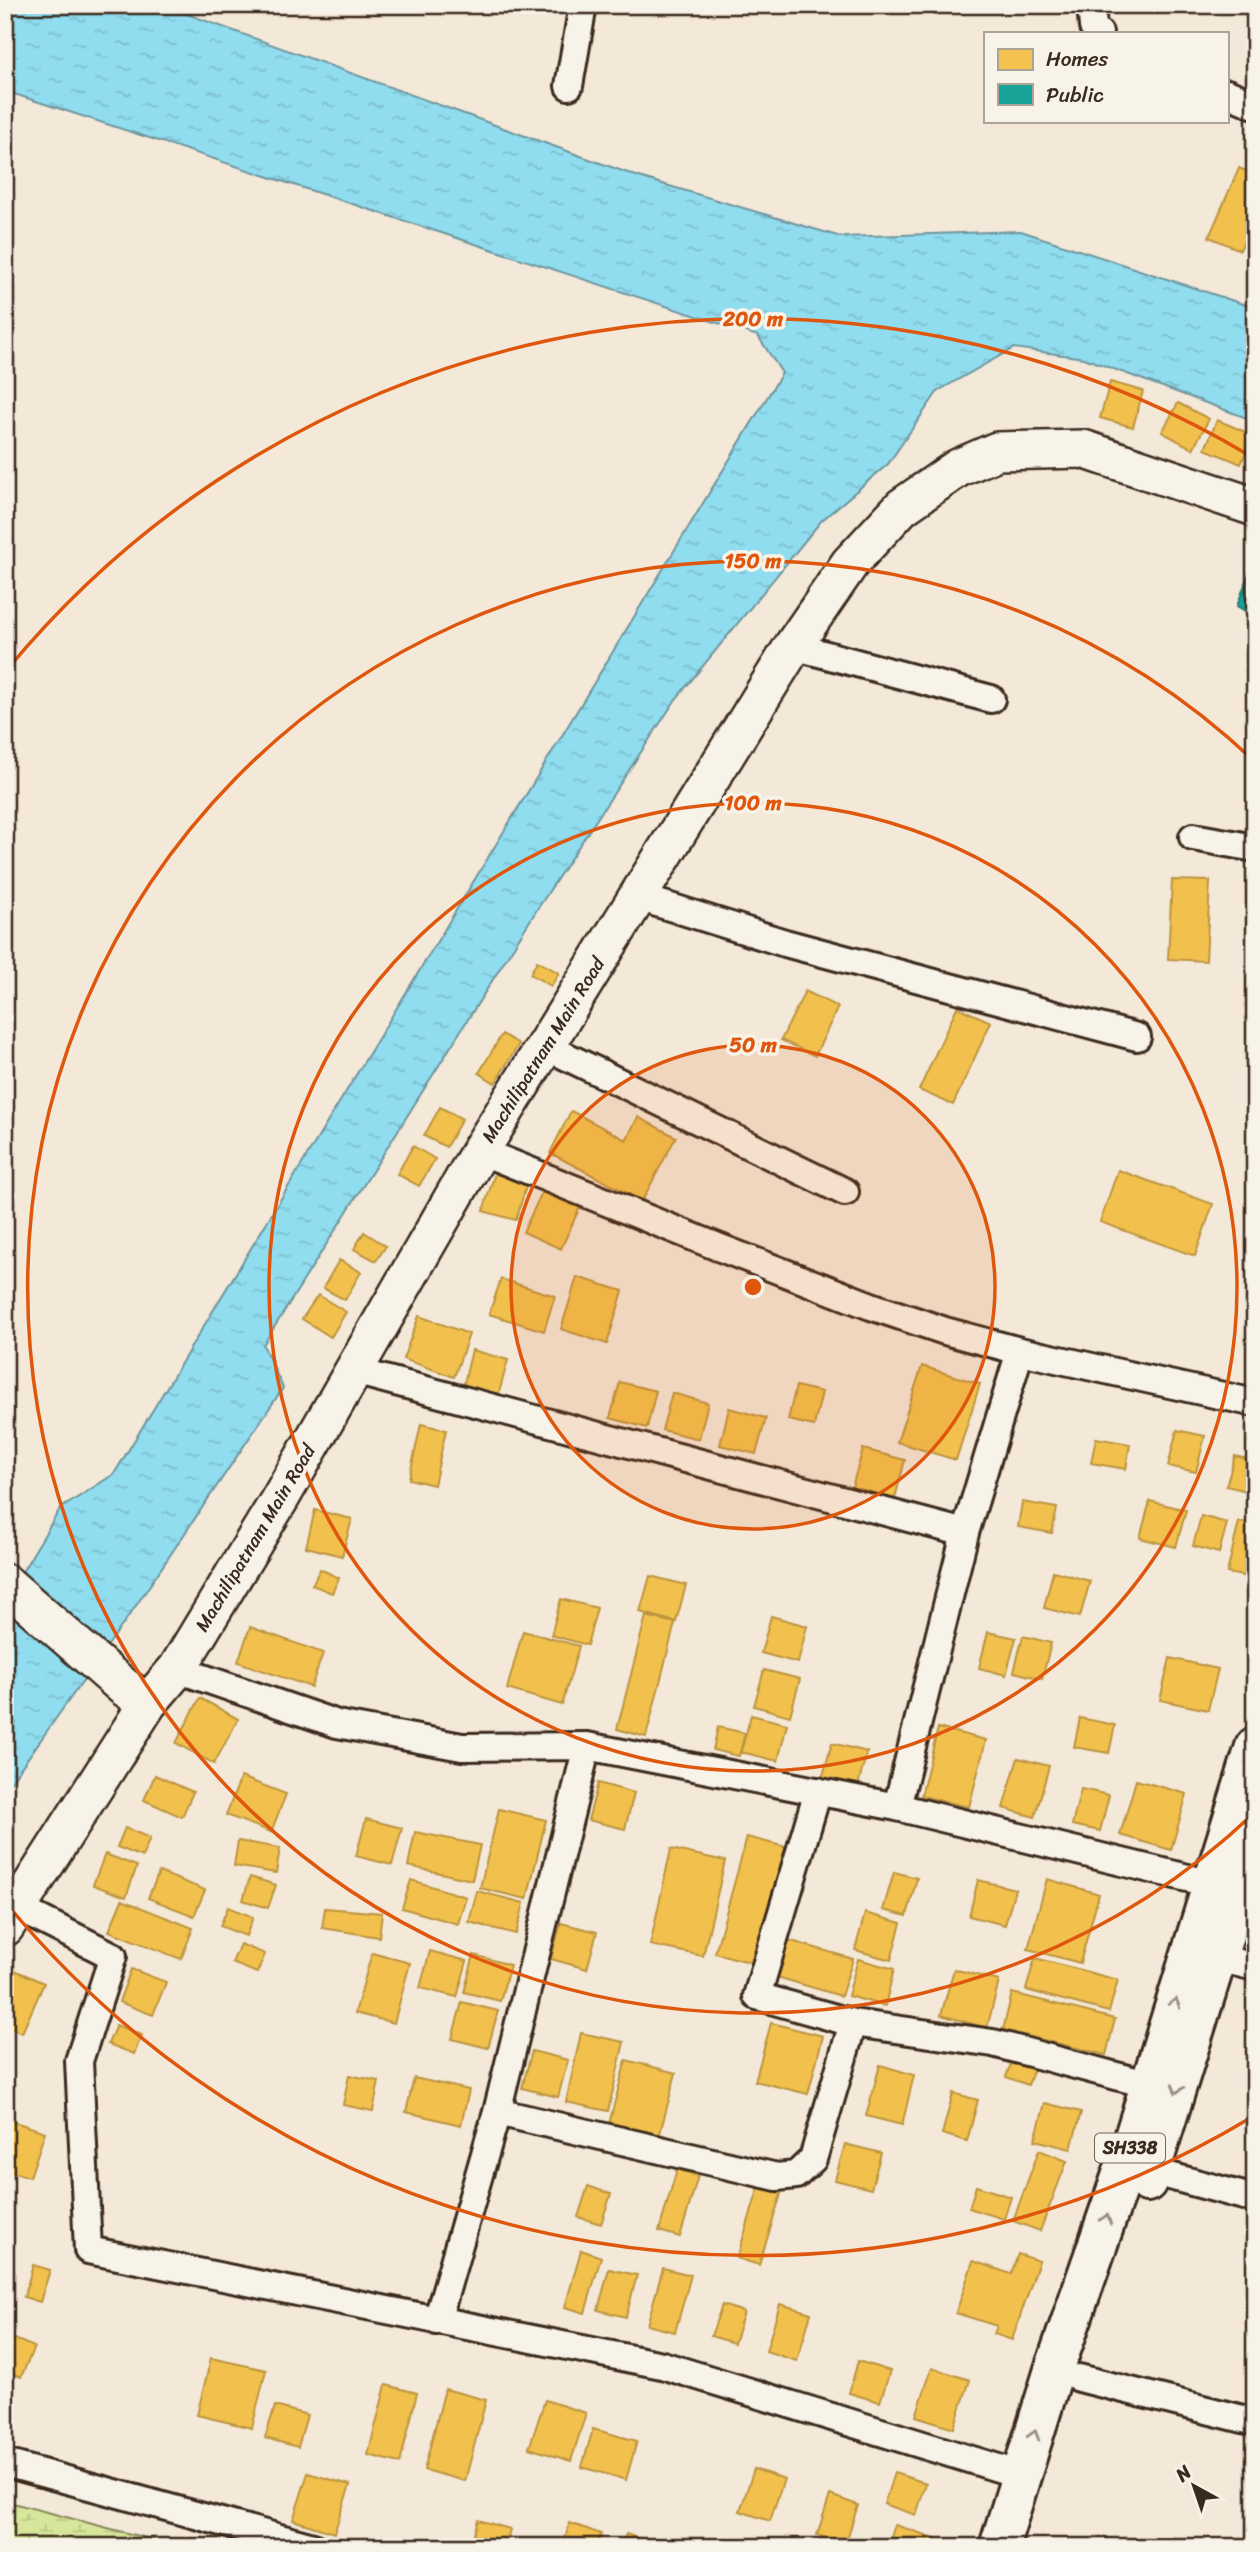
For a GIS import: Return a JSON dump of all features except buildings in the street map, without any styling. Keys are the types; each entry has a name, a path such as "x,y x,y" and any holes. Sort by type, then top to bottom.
{"main road":[{"name":"Machilipatnam Main Road","path":"12,1917 136,1695 177,1669 354,1371 480,1151 547,1047 793,646 850,563 902,507 958,468 997,451 1083,449 1255,507"},
{"path":"7,1586 136,1695"},
{"name":"SH338","path":"999,2547 1054,2370 1126,2163 1255,1747"},
{"name":"SH338","path":"1027,2547 1079,2378 1151,2171 1255,1836"}],"street":[{"path":"569,86 583,5"},
{"path":"1091,5 1093,27 1098,32"},
{"path":"793,646 991,699"},
{"path":"1193,837 1255,848"},
{"path":"638,897 785,943 1137,1037"},
{"path":"547,1047 845,1192"},
{"path":"480,1151 871,1306 945,1331 1255,1403"},
{"path":"897,1807 965,1534 1020,1350"},
{"path":"354,1371 965,1534"},
{"path":"177,1669 349,1726 462,1747 587,1746 897,1807 1212,1884"},
{"path":"437,2321 497,2112 587,1746"},
{"path":"818,1791 757,1996 853,2023 993,2043 1150,2085"},
{"path":"12,1917 113,1956 79,2061 88,2250 662,2365 1021,2475"},
{"path":"1218,1958 1255,1967"},
{"path":"497,2112 778,2177 796,2175 813,2159 853,2023"},
{"path":"1151,2171 1255,2199"},
{"path":"1079,2378 1255,2422"},
{"path":"5,2463 313,2547"}],"green space":[{"path":"5,2501 180,2547 5,2547"}],"water":[{"path":"5,5 162,5 639,177 841,237 1021,231 1255,308 1255,421 1084,358 1014,348 938,391 888,464 821,521 676,699 536,911 263,1345 283,1388 133,1610 5,1790 5,1600 60,1509 114,1474 782,373 758,336 5,91"}]}
